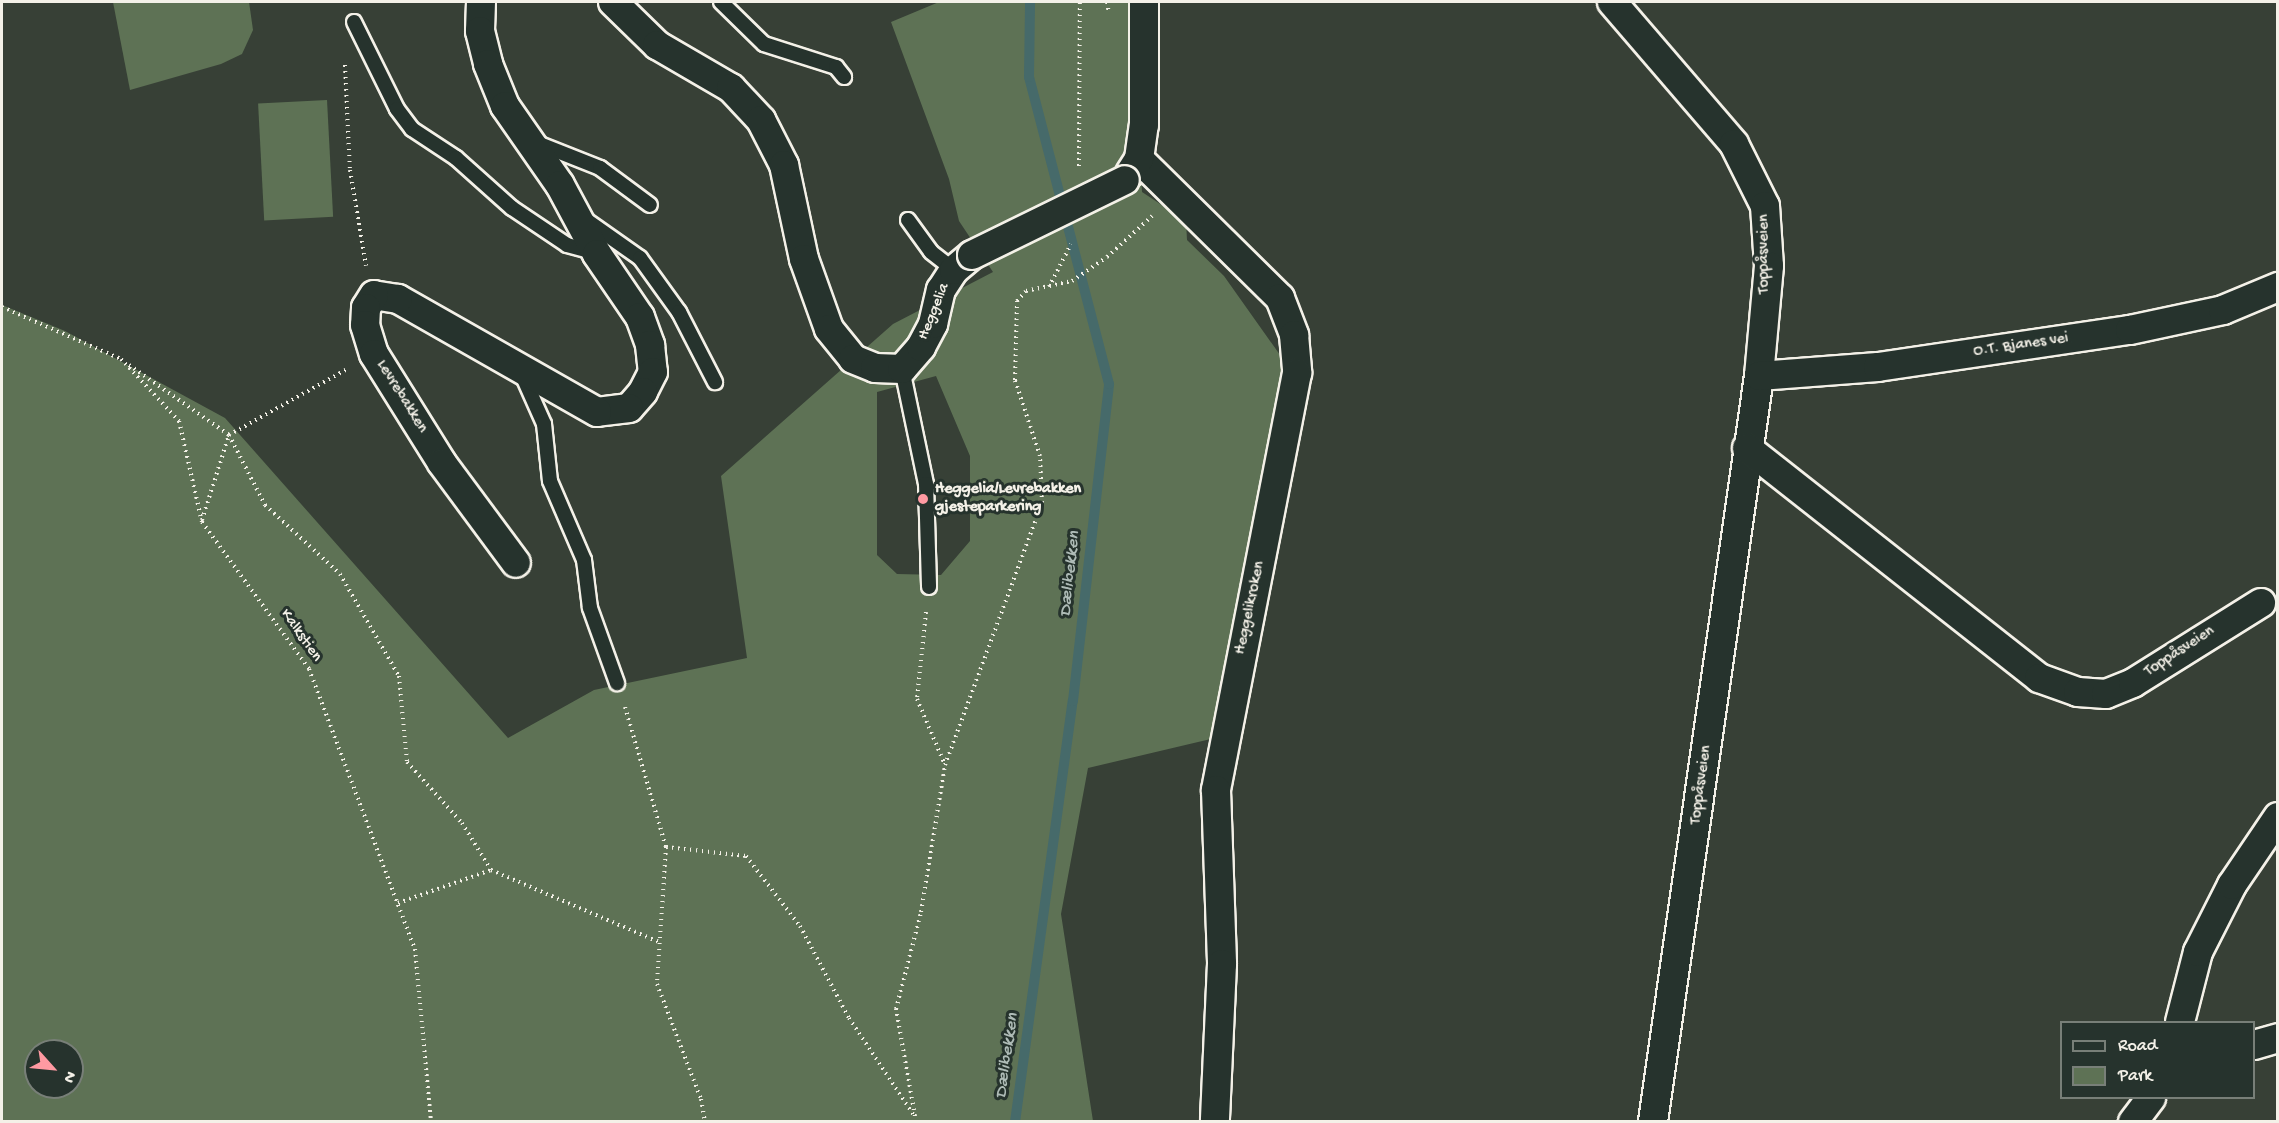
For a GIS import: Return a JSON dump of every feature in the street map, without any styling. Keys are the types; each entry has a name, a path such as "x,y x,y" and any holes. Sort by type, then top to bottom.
{"street":[{"path":"374,296 398,299 519,366 573,402 597,412 629,408 643,392 653,372 650,345 629,299 597,254 579,215 505,106 488,64 480,31 482,2"},
{"path":"614,2 657,45 731,88 761,120 784,165 804,259 829,328 853,358 875,368 902,369"},
{"path":"963,262 1132,170 1144,124 1144,2"},
{"name":"Toppåsveien","path":"1612,2 1734,144 1765,206 1768,266 1759,375 1653,1122"},
{"name":"Heggelikroken","path":"1132,170 1176,195 1280,298 1294,335 1297,373 1216,790 1222,964 1215,1120"},
{"name":"Heggelia","path":"902,369 921,347 933,324 941,290 963,262"},
{"name":"O.T. Bjanes vei","path":"1759,375 1878,367 2130,330 2223,310 2277,287"},
{"name":"Levrebakken","path":"374,296 366,309 365,325 374,354 442,463 516,563"},
{"name":"Toppåsveien","path":"1747,448 2039,678 2078,692 2106,694 2133,683 2261,603"},
{"path":"2181,1021 2198,952 2232,885 2277,817"},
{"path":"2255,1044 2277,1038"},
{"path":"2133,1122 2150,1099"}],"lane":[{"path":"721,2 764,44 837,67 844,78"},
{"path":"354,22 397,109 412,129 456,158 512,207 567,245 597,254"},
{"path":"527,139 600,168 650,205"},
{"path":"579,215 640,258 679,312 715,382"},
{"path":"908,220 931,252 963,262"},
{"path":"519,366 544,424 550,481 584,560 590,608 618,683"},
{"path":"902,369 926,484 929,587"}],"path":[{"path":"1079,174 1080,2"},
{"path":"345,60 350,170 374,296"},
{"path":"916,1120 896,1009 921,912 945,765 1042,503 1040,456 1015,380 1017,301 1026,291 1072,281 1107,257 1176,195"},
{"path":"1049,287 1077,233"},
{"name":"Kalkstien","path":"2,307 121,359 179,422 202,522 309,669 416,949 431,1122"},
{"path":"202,522 229,435 374,354"},
{"path":"121,359 229,435 265,505 340,574 399,676 407,762 462,823 491,870 659,942"},
{"path":"929,587 917,699 945,765"},
{"path":"618,683 666,847 657,984 701,1099 705,1122"},
{"path":"666,847 746,856 800,926 849,1018 916,1120"},
{"path":"398,903 491,870"}],"green space":[{"path":"113,2 249,2 253,30 242,54 221,64 130,90"},
{"path":"939,2 1132,2 1142,192 1186,221 1187,240 1224,276 1285,362 1215,738 1088,768 1061,914 1093,1121 2,1121 2,305 65,331 225,418 508,738 594,690 747,658 721,476 893,324 993,272 959,221 949,179 891,22","holes":["936,376 970,456 970,541 941,575 897,574 877,555 877,392"]},
{"path":"327,100 333,217 264,220 258,104"}],"waterway":[{"name":"Dælibekken","path":"1015,1122 1073,701 1109,384 1029,77 1030,2"}],"place":[{"name":"Heggelia/Levrebakken gjesteparkering","path":"923,499"}]}
